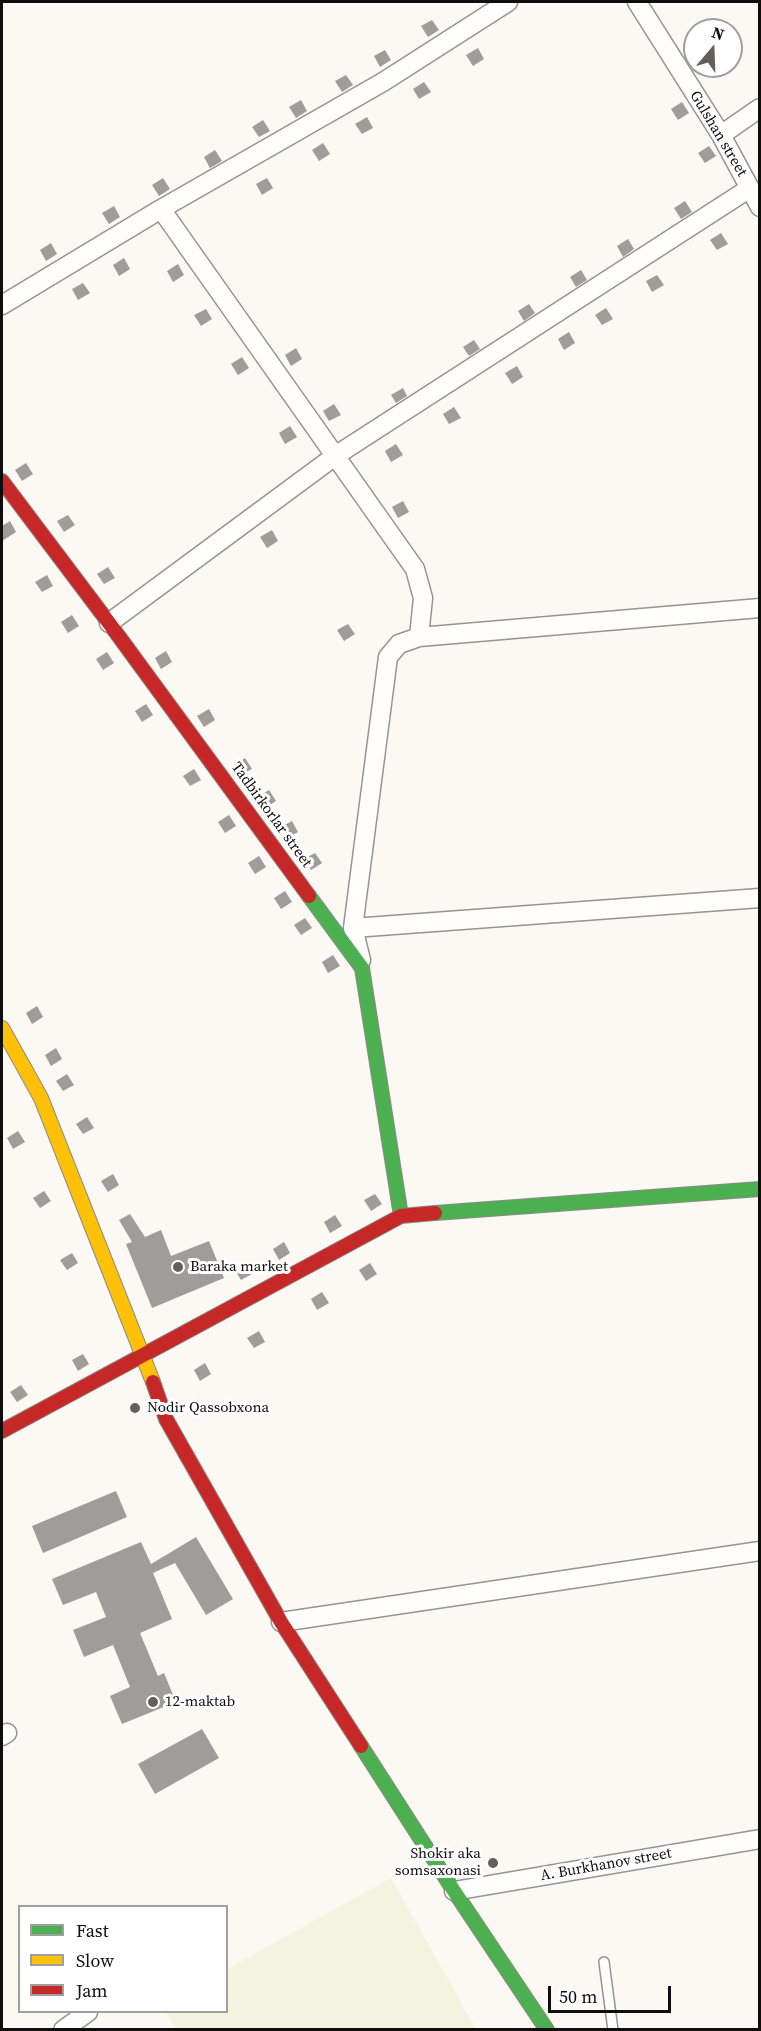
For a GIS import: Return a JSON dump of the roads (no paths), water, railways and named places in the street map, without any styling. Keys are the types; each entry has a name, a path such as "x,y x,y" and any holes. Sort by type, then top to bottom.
{"street":[{"path":"2,305 161,209 383,82 508,2"},
{"name":"Gulshan street","path":"637,2 721,135 759,207"},
{"path":"721,135 759,108"},
{"path":"109,623 335,456 750,189"},
{"path":"161,209 415,568 423,598 419,637"},
{"name":"Tadbirkorlar street","path":"2,481 362,968 401,1216"},
{"path":"362,968 353,928 388,657 399,644 419,637 759,608"},
{"path":"353,928 759,898"},
{"path":"2,1028 41,1098 144,1355 166,1419 281,1622 454,1891 547,2030"},
{"path":"2,1431 401,1216 759,1189"},
{"path":"281,1622 759,1551"},
{"name":"A. Burkhanov street","path":"454,1891 759,1839"},
{"path":"63,2030 87,2013"}],"lane":[{"path":"604,1962 613,2030"}],"place":[{"name":"Baraka market","path":"178,1267"},
{"name":"Nodir Qassobxona","path":"135,1408"},
{"name":"12-maktab","path":"153,1702"},
{"name":"Shokir aka somsaxonasi","path":"493,1863"}]}
